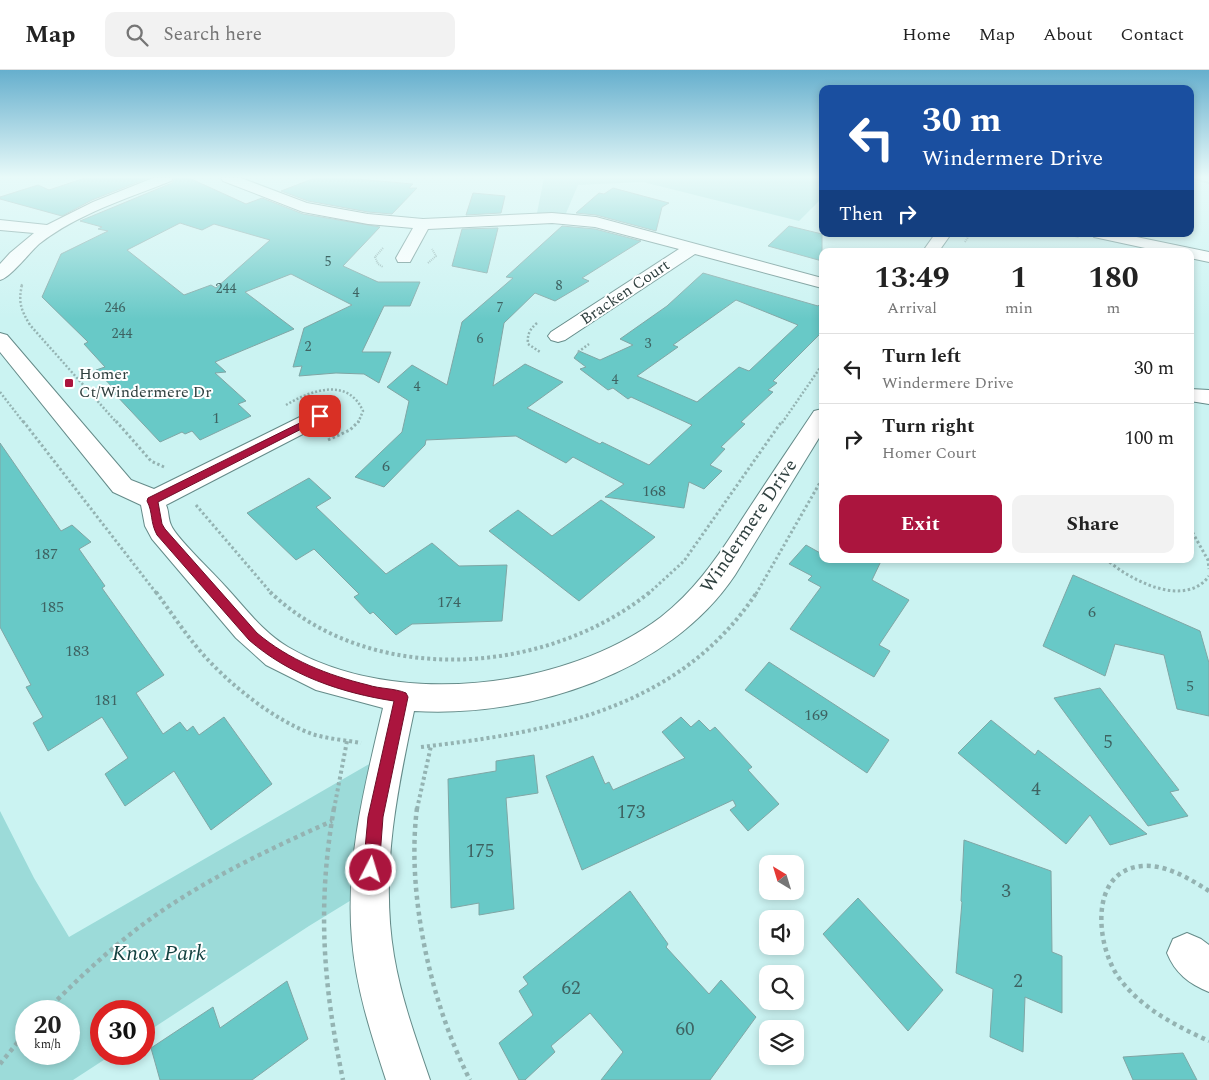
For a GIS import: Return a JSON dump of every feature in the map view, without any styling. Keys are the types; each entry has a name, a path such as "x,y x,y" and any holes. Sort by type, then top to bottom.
{"street":[{"path":"1,225 50,230"},
{"path":"0,275 23,250 60,225"},
{"path":"404,258 421,225"},
{"path":"611,225 819,282"},
{"path":"933,248 941,237"},
{"path":"1114,237 1168,248"},
{"name":"Bracken Court","path":"558,336 692,248"},
{"path":"1194,254 1209,257"},
{"path":"0,339 122,486 144,494 152,501 320,416"},
{"path":"1194,395 1209,397"},
{"name":"Windermere Drive","path":"152,501 155,506 157,524 161,532 253,636 279,657 315,675 369,692 401,697 465,698 540,687 574,677 603,665 649,640 687,611 711,588 819,421"},
{"path":"401,697 376,817 371,870 371,917 374,955 383,1000 408,1080"}],"path":[{"path":"23,280 19,297 20,308 30,325 150,461 167,468"},
{"path":"191,498 265,586 292,611 336,636 382,652 447,660 516,653 593,629 625,611 659,587 684,561 819,370"},
{"path":"0,392 208,661 279,716 309,732 368,744"},
{"path":"1194,535 1208,560 1209,569"},
{"path":"1112,563 1135,580 1151,587 1169,590 1188,590 1203,585 1209,576"},
{"path":"343,1080 332,1025 324,940 324,904 332,821 347,741"},
{"path":"431,746 416,821 414,861 417,894 426,954 436,995 450,1040 470,1080"},
{"path":"58,1000 110,950 152,918 194,891 272,848 332,821"},
{"path":"1209,891 1182,875 1160,868 1140,866 1121,872 1108,888 1100,912 1102,939 1110,964 1128,989 1178,1027 1209,1041"},
{"path":"0,1064 15,1046"}],"green space":[{"name":"Knox Park","path":"390,752 371,888 309,926 155,1027 155,1000 90,1000 90,1065 96,1065 73,1080 0,1080 0,811 34,878 69,937"}],"building":[{"path":"95,225 176,225 127,250 184,295 211,285 216,288 270,240 218,225 369,225 380,227 343,266 378,282 420,282 410,306 384,306 362,352 391,352 379,383 364,374 336,373 299,376 302,366 293,367 304,328 352,305 291,274 245,292 294,329 215,362 226,372 215,373 246,401 238,404 251,416 200,440 192,431 185,434 182,432 160,442 114,393 117,392 96,370 105,367 84,344 88,342 42,297 61,254 108,231 98,229 102,227"},
{"path":"187,225 212,225 202,230"},
{"path":"634,225 657,225 656,231"},
{"path":"562,226 595,229 641,241 582,278 589,281 555,301 535,293 504,323 493,386 525,364 563,382 527,408 600,444 602,442 649,465 692,425 631,397 628,399 613,388 608,390 580,369 586,367 574,358 579,351 600,360 633,345 620,339 667,306 703,273 819,305 819,335 773,381 777,383 768,390 773,392 741,422 745,424 721,447 725,449 710,465 722,471 704,489 689,482 684,508 605,497 624,484 573,457 566,463 516,436 426,440 425,445 384,487 355,477 402,432 409,401 387,387 412,365 447,385 462,322 513,278 506,277","holes":["736,300 798,325 749,371 739,367 697,402 637,376 678,347 673,345"]},
{"path":"789,226 819,233 819,237 822,237 822,248 819,248 819,260 768,246"},
{"path":"498,228 487,273 452,266 462,229"},
{"path":"0,443 61,531 72,525 91,542 79,549 105,586 102,588 164,675 136,693 163,734 180,722 187,731 193,726 199,735 224,717 272,784 211,830 174,771 125,806 105,774 128,758 102,717 48,751 33,723 43,717 26,687 31,685 0,627"},
{"path":"309,478 331,498 316,507 386,574 432,543 459,566 507,565 502,621 412,624 396,635 373,612 370,614 354,597 359,594 314,549 296,560 247,513"},
{"path":"601,500 655,537 579,601 489,531 518,510 552,536"},
{"path":"806,545 819,552 819,563 880,563 872,580 909,600 879,645 890,651 874,677 790,629 821,587 808,580 812,576 789,564"},
{"path":"1073,575 1200,631 1209,663 1209,716 1177,709 1164,655 1115,644 1105,676 1043,646"},
{"path":"769,662 889,740 867,773 745,690"},
{"path":"1100,688 1179,790 1170,792 1188,816 1148,826 1054,698"},
{"path":"681,717 691,727 699,720 710,731 715,727 752,767 748,770 779,804 748,831 730,810 736,806 733,800 582,870 546,776 593,756 605,784 609,782 613,790 685,758 662,732"},
{"path":"991,720 1035,755 1038,750 1147,834 1110,845 1090,815 1066,844 958,753"},
{"path":"534,755 538,793 506,798 514,909 479,915 479,903 451,908 448,779 496,771 496,761"},
{"path":"964,840 1051,871 1052,952 1062,956 1062,1013 1025,997 1023,1052 990,1037 993,989 956,973 962,902"},
{"path":"630,891 668,944 666,947 709,994 721,980 756,1017 710,1080 601,1080 623,1052 590,1013 551,1046 555,1052 525,1080 519,1080 499,1043 533,1015 519,991 528,984 523,977"},
{"path":"858,898 943,990 908,1031 823,934"},
{"path":"287,981 308,1039 252,1080 160,1080 155,1062 155,1045 213,1007 220,1028"},
{"path":"1183,1053 1197,1080 1133,1080 1123,1057"}],"place":[{"name":"Homer Ct/Windermere Dr","path":"69,383"}],"route":[{"path":"320,416 152,501 155,506 157,524 161,532 253,636 267,648 279,657 315,675 369,692 401,697 376,817 371,870"}]}
